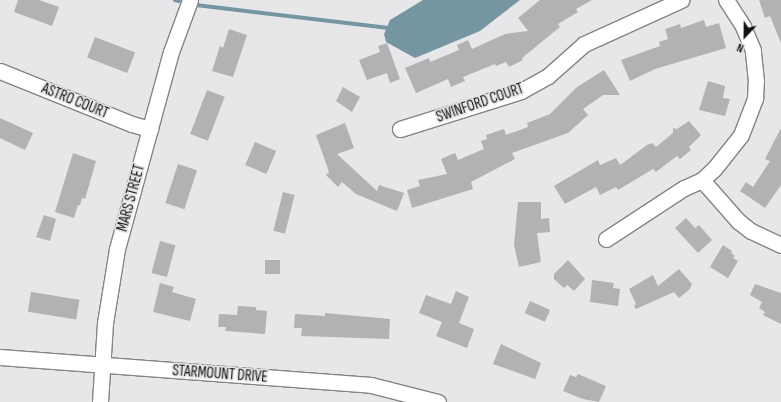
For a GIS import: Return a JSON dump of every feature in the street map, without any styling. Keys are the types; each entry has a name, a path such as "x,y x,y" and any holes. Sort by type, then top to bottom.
{"street":[{"name":"MARS STREET","path":"100,402 101,366 110,289 117,249 171,52 190,0"},
{"name":"SWINFORD COURT","path":"400,129 521,91 548,76 584,44 681,0"},
{"path":"606,239 684,188 702,180 719,164 741,135 755,98 753,50 743,26 726,0"},
{"name":"ASTRO COURT","path":"0,71 132,124 150,129"},
{"path":"702,180 738,221 751,231 781,245"},
{"name":"STARMOUNT DRIVE","path":"0,357 101,366 371,385 438,402"}],"water":[{"path":"423,0 520,0 480,31 415,58 386,42 384,34 390,20"}],"building":[{"path":"18,0 39,0 59,7 52,26 14,12"},
{"path":"540,0 592,0 576,9 578,12 558,24 560,27 522,58 523,60 509,67 506,62 496,66 495,64 463,77 465,81 451,87 448,79 416,93 405,68 429,58 430,62 459,50 457,45 468,40 472,49 505,34 528,31 518,18"},
{"path":"759,0 781,0 781,43 770,16 765,18"},
{"path":"704,20 706,27 719,23 726,48 655,69 630,81 621,60 660,46 659,42 668,39 665,29 680,24 681,28"},
{"path":"229,29 247,35 233,77 212,71 220,46 223,48"},
{"path":"95,37 135,52 127,73 87,58"},
{"path":"387,43 400,79 390,83 387,73 367,80 359,60 380,52 378,46"},
{"path":"604,70 620,95 603,95 583,109 588,115 568,133 512,153 515,159 471,182 473,189 412,208 407,190 420,186 418,180 447,174 441,159 455,153 458,160 484,149 481,141 487,139 486,135 504,129 506,135 528,127 527,123 550,114 577,87"},
{"path":"708,81 725,86 723,98 730,99 725,116 699,110"},
{"path":"343,87 360,97 352,112 336,101"},
{"path":"207,90 225,97 208,141 190,134"},
{"path":"0,118 33,133 25,150 0,138"},
{"path":"689,121 701,135 689,147 691,150 680,159 677,156 656,172 653,169 618,190 616,187 600,195 596,187 565,204 554,186 598,160 600,165 616,158 620,165 647,145 652,143 656,147 673,133 673,128 677,129"},
{"path":"345,123 354,148 337,154 377,191 379,185 404,193 397,211 356,194 342,182 338,187 326,175 329,172 316,135"},
{"path":"781,128 781,185 765,208 740,191 746,182 753,187 770,161 765,159"},
{"path":"255,142 276,151 266,174 245,165"},
{"path":"73,153 96,161 85,199 82,198 74,218 55,212"},
{"path":"178,164 197,170 184,209 165,203"},
{"path":"283,192 295,195 285,234 273,231"},
{"path":"518,202 541,202 541,219 549,218 550,232 537,233 541,262 519,267 514,245"},
{"path":"44,215 56,219 50,241 36,237"},
{"path":"686,218 695,228 699,225 712,240 698,253 675,228"},
{"path":"160,241 175,245 167,277 151,273"},
{"path":"723,245 732,251 731,253 735,256 733,258 738,261 728,278 710,267"},
{"path":"265,260 280,260 280,274 265,274"},
{"path":"568,260 585,279 574,291 567,285 564,288 554,279 554,274"},
{"path":"679,269 692,284 689,290 679,298 674,292 636,309 634,306 636,304 629,289 653,275 658,286"},
{"path":"592,280 614,283 613,288 620,289 618,306 590,302"},
{"path":"160,283 174,287 172,292 196,299 190,321 153,312"},
{"path":"755,284 781,293 781,324 763,315 765,312 759,308 762,302 750,295"},
{"path":"456,291 469,297 459,323 474,329 467,348 436,336 442,322 419,313 426,295 451,304"},
{"path":"31,292 79,300 76,319 28,312"},
{"path":"530,301 550,310 545,322 525,313"},
{"path":"238,306 256,307 256,310 267,311 265,334 225,331 226,327 218,327 219,314 237,315"},
{"path":"325,313 390,319 389,339 301,336 302,328 294,328 295,314 325,316"},
{"path":"501,344 541,363 535,379 493,364"},
{"path":"578,374 606,386 599,402 583,399 563,391 570,375 576,377"}],"waterway":[{"path":"175,0 179,1"},
{"path":"196,5 389,28"}]}
